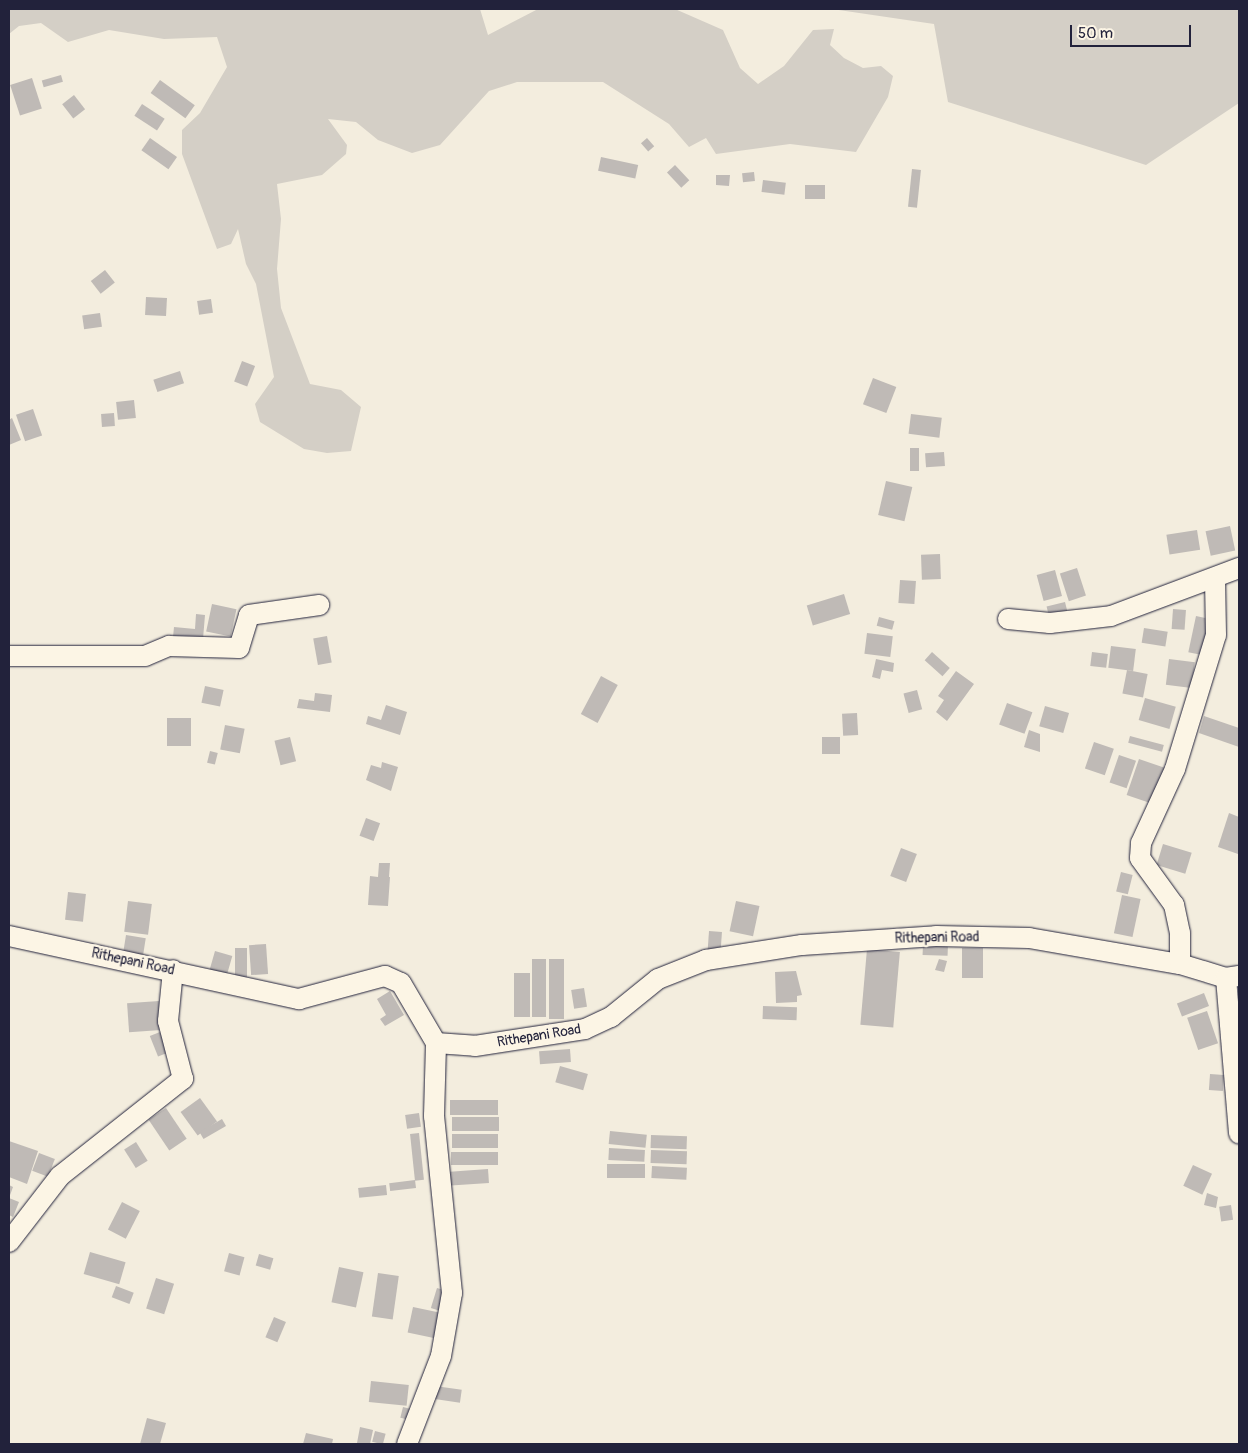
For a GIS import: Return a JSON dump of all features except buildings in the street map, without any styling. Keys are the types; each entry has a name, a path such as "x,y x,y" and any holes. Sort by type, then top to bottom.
{"street":[{"path":"1008,619 1050,623 1111,616 1215,580 1239,568"},
{"path":"1180,964 1180,933 1174,905 1140,858 1141,843 1175,769 1216,635 1215,580"},
{"path":"9,656 145,656 169,646 239,648 249,615 319,605"},
{"name":"Rithepani Road","path":"9,936 173,970 299,999 385,976 401,983 436,1043 475,1046 585,1029 611,1017 658,979 706,960 802,945 936,936 1029,938 1180,964 1232,977"},
{"path":"9,1242 60,1176 183,1079 168,1021 173,970"},
{"path":"1232,977 1239,1133"},
{"path":"407,1444 441,1356 452,1294 434,1116 436,1043"}],"shaded area":[{"path":"9,9 480,9 488,35 538,9 675,9 723,30 740,68 758,84 784,66 813,30 834,29 830,45 844,58 863,68 881,66 893,76 888,97 856,152 790,144 716,154 706,138 689,147 669,124 603,82 517,82 489,91 440,145 412,153 378,140 356,122 328,119 347,145 346,154 322,175 277,184 281,219 277,269 281,308 310,384 341,390 361,407 351,451 327,453 304,449 260,422 255,404 274,377 256,284 246,264 238,229 231,244 217,249 182,154 182,130 200,113 227,67 217,37 164,39 109,30 68,42 41,23 19,26 9,34"},
{"path":"832,9 1239,9 1239,103 1146,165 948,102 934,24"}]}
